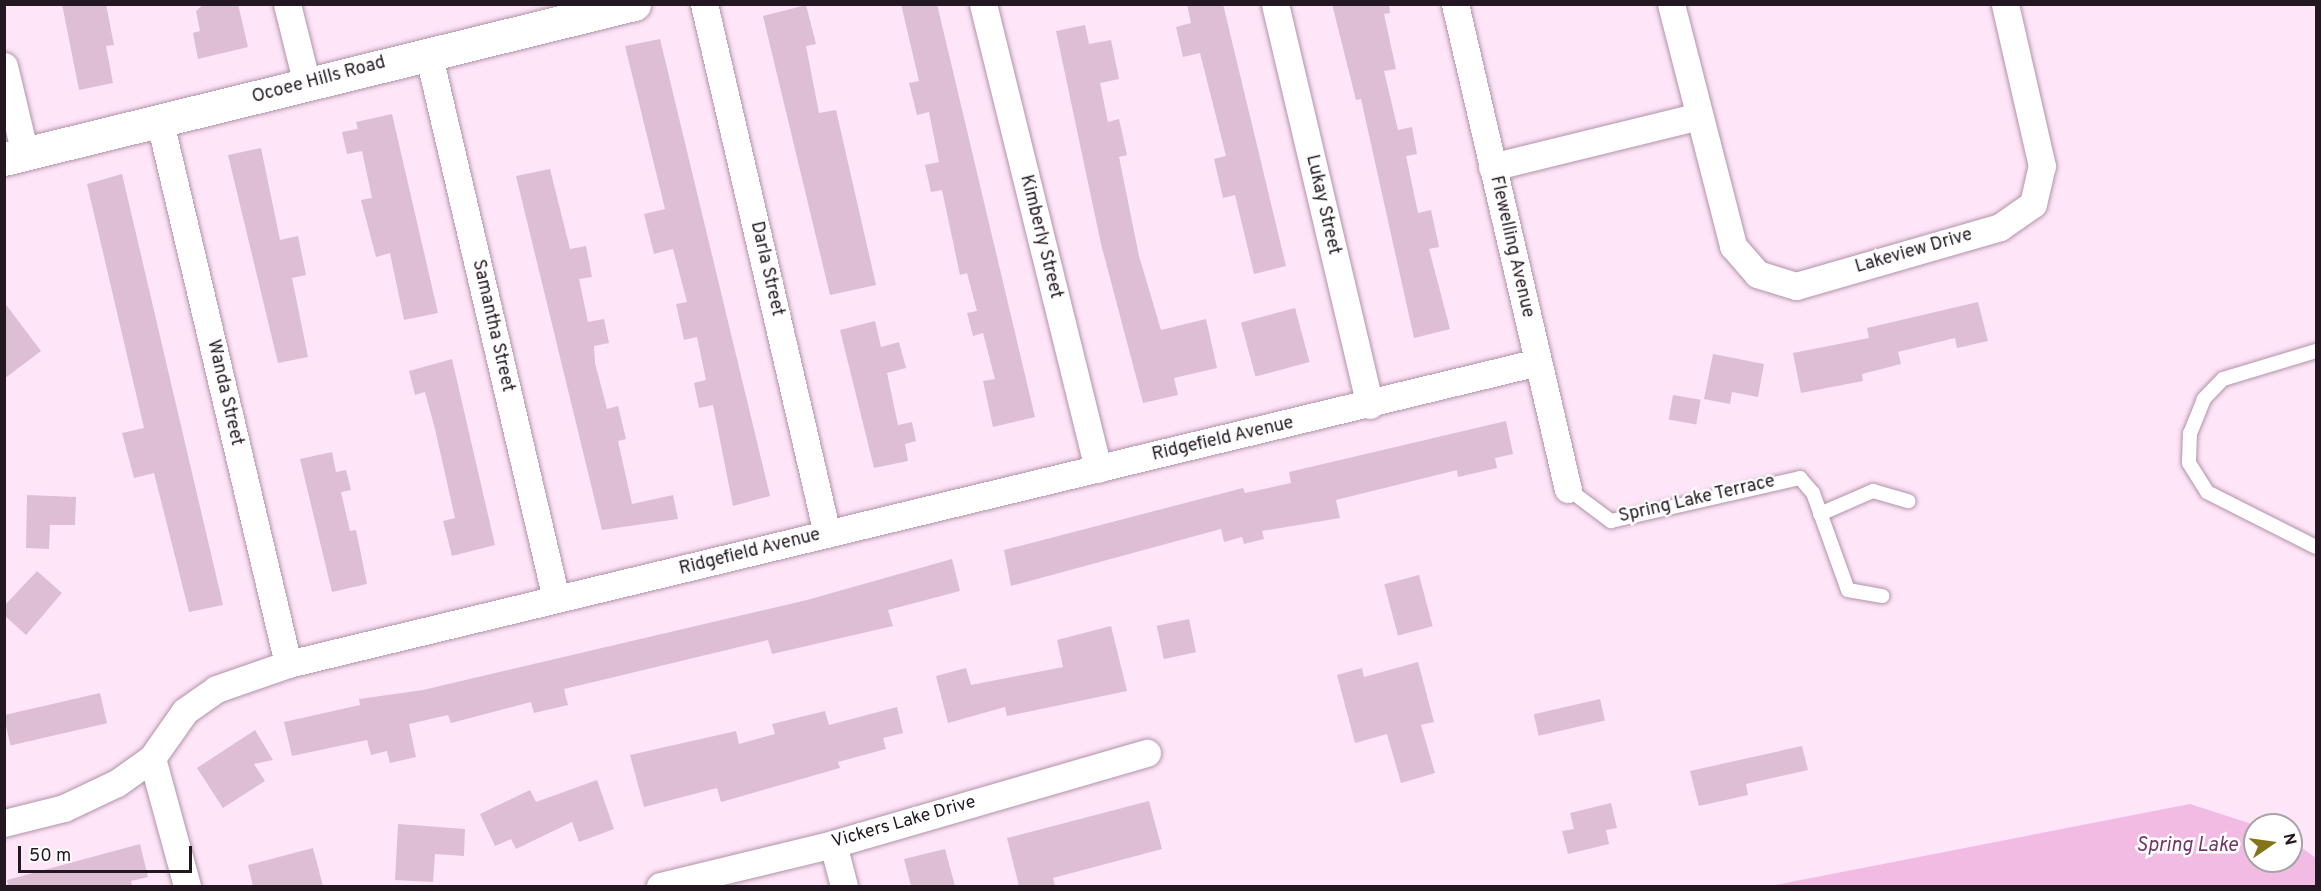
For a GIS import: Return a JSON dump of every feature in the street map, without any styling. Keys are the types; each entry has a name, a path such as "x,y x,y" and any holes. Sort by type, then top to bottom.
{"street":[{"path":"287,4 307,84"},
{"name":"Ocoee Hills Road","path":"15,156 160,122 582,11 633,4"},
{"name":"Darla Street","path":"704,4 827,534"},
{"name":"Kimberly Street","path":"983,4 1098,469"},
{"name":"Lukay Street","path":"1275,4 1370,405"},
{"name":"Flewelling Avenue","path":"1455,4 1568,489"},
{"name":"Lakeview Drive","path":"1671,4 1696,117 1733,246 1757,274 1796,286 2000,227 2033,204 2042,166 2005,4"},
{"name":"Samantha Street","path":"428,52 556,599"},
{"path":"4,66 15,156"},
{"path":"1492,167 1696,117"},
{"name":"Wanda Street","path":"160,122 288,664"},
{"name":"Ridgefield Avenue","path":"4,823 64,808 117,783 152,758 184,711 216,689 288,664 1370,405 1538,362"},
{"name":"Vickers Lake Drive","path":"660,886 833,844 1147,753"},
{"path":"152,758 187,886"},
{"path":"833,844 844,886"}],"lane":[{"path":"2316,351 2223,379 2204,399 2190,433 2189,463 2207,492 2316,547"},
{"name":"Spring Lake Terrace","path":"1568,489 1611,521 1800,478 1814,493 1820,514"},
{"path":"1882,596 1848,590 1820,514 1873,491 1909,501"}],"water":[{"name":"Spring Lake","path":"2190,804 2243,821 2243,873 2303,873 2303,849 2316,858 2316,886 1770,886"}],"building":[{"path":"62,4 106,4 114,45 106,46 113,83 79,90"},
{"path":"204,4 238,4 248,47 198,59 193,33 200,31 196,11"},
{"path":"901,4 937,4 1035,417 993,427 983,381 995,379 983,333 973,336 967,313 977,311 967,273 960,275 942,190 931,192 925,165 939,162 929,112 917,115 909,83 919,81"},
{"path":"1187,4 1223,4 1286,266 1254,274 1235,195 1223,198 1214,159 1226,156 1200,53 1183,57 1176,27 1191,23"},
{"path":"1332,4 1389,4 1390,13 1384,14 1396,69 1384,71 1398,130 1412,127 1417,154 1406,156 1418,213 1431,210 1439,247 1429,249 1450,329 1414,338 1361,99 1356,100"},
{"path":"806,5 816,44 806,46 819,113 836,110 876,285 830,295 763,16"},
{"path":"1085,25 1089,44 1111,40 1119,79 1100,83 1108,122 1119,119 1127,155 1119,157 1139,256 1161,330 1206,319 1217,368 1174,378 1178,395 1143,403 1101,244 1056,31"},
{"path":"660,39 770,496 733,506 713,405 699,408 694,383 706,380 697,337 684,340 676,304 687,302 673,249 654,254 644,214 665,209 625,46"},
{"path":"392,114 438,313 404,320 390,253 376,257 361,200 372,198 362,151 347,154 342,132 358,129 356,122"},
{"path":"261,148 280,240 298,236 306,275 292,278 308,357 278,363 228,155"},
{"path":"550,169 570,249 586,246 592,277 579,279 588,322 604,319 609,343 594,346 595,363 607,409 618,406 626,439 618,441 632,504 673,495 678,519 602,530 516,176"},
{"path":"122,174 223,605 189,612 154,473 134,478 122,433 144,428 87,184"},
{"path":"4,302 41,351 4,379"},
{"path":"1978,302 1988,341 1957,348 1955,338 1898,352 1901,364 1862,374 1863,381 1801,393 1793,353 1869,338 1867,328"},
{"path":"1295,308 1309,362 1255,377 1241,322"},
{"path":"875,321 881,347 899,342 906,368 887,373 898,425 912,422 916,441 905,444 908,461 874,468 840,330"},
{"path":"1713,354 1764,364 1758,397 1732,392 1730,404 1704,399"},
{"path":"452,359 495,545 452,556 443,521 455,518 435,429 425,392 415,395 409,371"},
{"path":"1673,395 1701,400 1696,424 1669,420"},
{"path":"1506,421 1513,454 1495,458 1497,468 1458,477 1457,470 1336,500 1340,518 1262,531 1264,539 1244,544 1242,537 1224,542 1221,529 1011,586 1004,550 1243,488 1245,493 1291,483 1289,472"},
{"path":"332,452 336,472 346,470 351,490 341,492 350,531 356,530 367,584 332,592 300,459"},
{"path":"27,495 76,497 75,525 50,525 49,549 26,548"},
{"path":"952,559 960,591 888,610 893,626 772,654 768,640 564,689 568,705 534,713 531,702 451,723 448,715 409,724 416,757 390,763 387,751 371,755 367,740 292,756 284,722 360,705 359,699 423,690 807,600"},
{"path":"37,571 62,593 26,635 4,615 4,606"},
{"path":"1419,575 1433,626 1398,636 1384,584"},
{"path":"1189,619 1196,652 1164,659 1157,626"},
{"path":"1111,626 1127,691 1007,716 1005,707 948,723 936,676 966,668 971,685 1063,667 1057,640"},
{"path":"1418,662 1434,722 1421,725 1435,773 1401,783 1387,734 1355,743 1337,675 1362,668 1364,677"},
{"path":"100,693 107,723 11,745 4,715"},
{"path":"1600,699 1605,720 1539,736 1534,714"},
{"path":"897,707 903,733 883,738 886,749 838,762 840,768 721,802 717,788 644,807 630,755 736,731 739,744 775,734 772,724 825,711 829,725"},
{"path":"255,730 273,760 254,764 265,781 223,808 197,768"},
{"path":"1802,746 1808,770 1746,784 1748,795 1699,806 1690,771"},
{"path":"597,780 614,829 579,842 572,822 516,849 511,839 495,846 480,814 530,790 536,802"},
{"path":"1149,801 1162,849 1053,878 1055,886 1019,886 1007,838"},
{"path":"1611,803 1617,828 1606,830 1609,844 1568,854 1562,831 1574,829 1570,813"},
{"path":"398,824 465,829 464,856 435,854 433,882 395,880"},
{"path":"140,844 148,877 131,881 132,886 8,886 7,880"},
{"path":"313,848 323,886 253,886 248,865"},
{"path":"945,849 955,886 911,886 904,859"}]}
